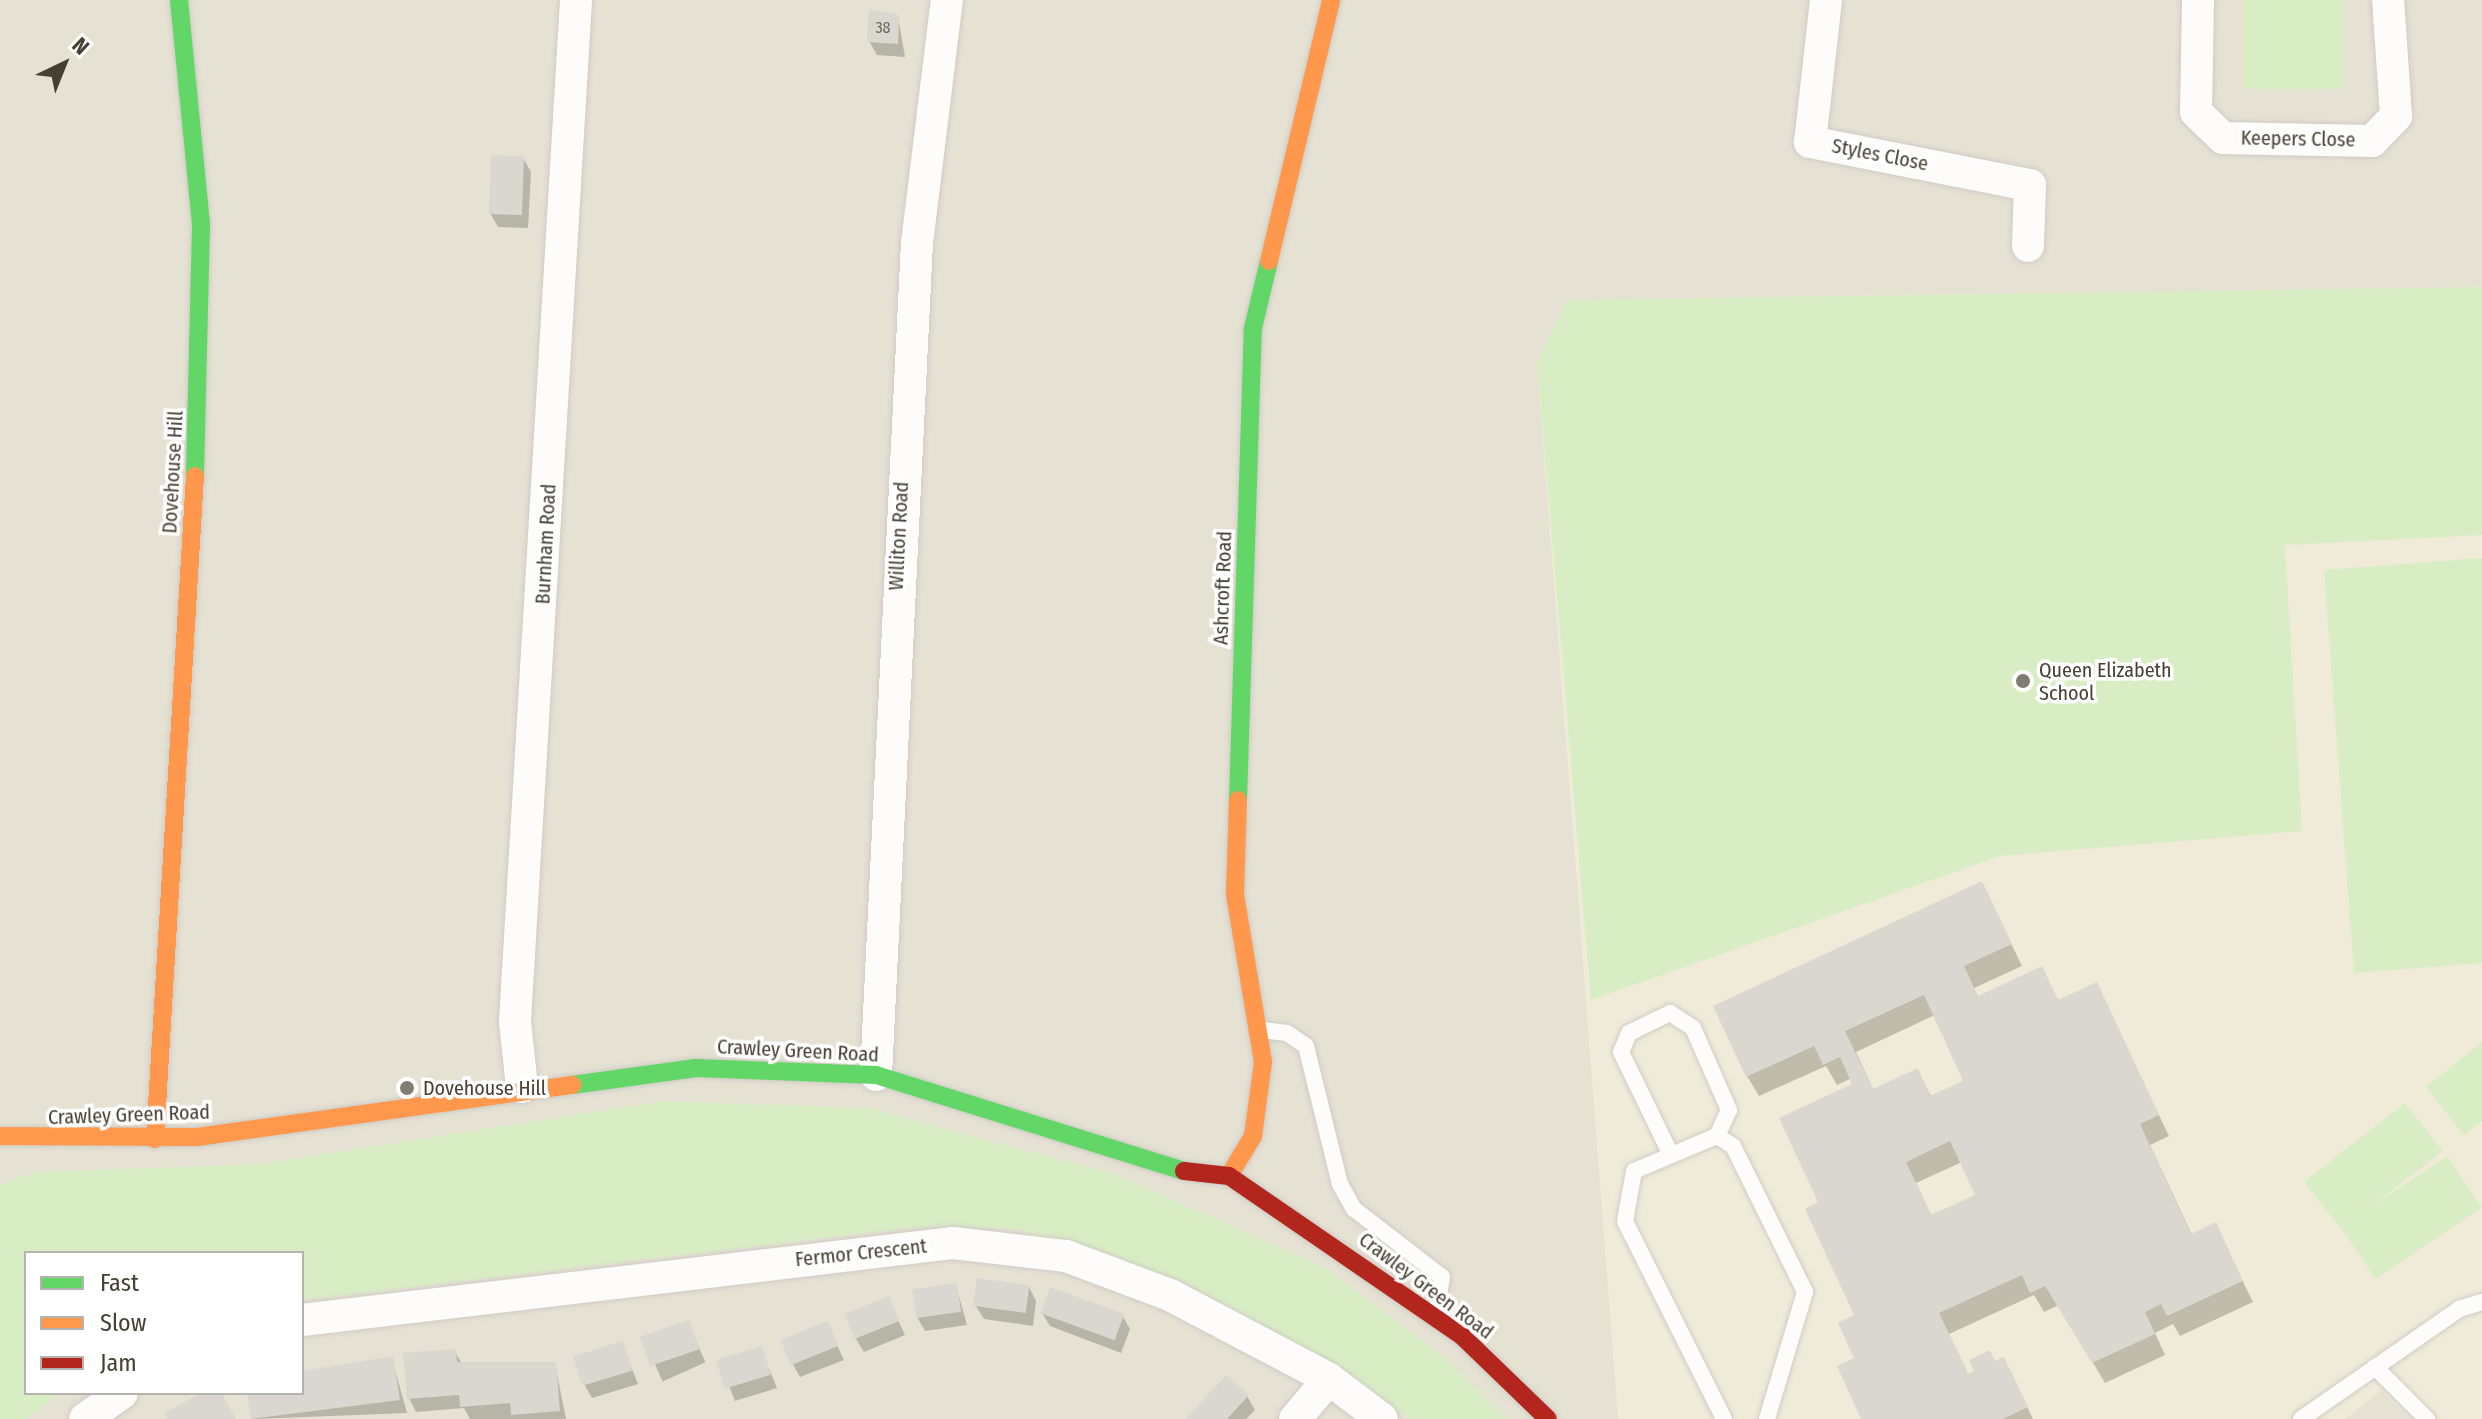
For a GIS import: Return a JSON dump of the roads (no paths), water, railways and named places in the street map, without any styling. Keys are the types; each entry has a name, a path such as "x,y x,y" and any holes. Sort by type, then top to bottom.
{"street":[{"name":"Dovehouse Hill","path":"155,1139 201,379 201,226 179,0"},
{"name":"Burnham Road","path":"522,1087 515,1021 576,0"},
{"name":"Williton Road","path":"876,1075 917,243 947,0"},
{"name":"Ashcroft Road","path":"1229,1176 1253,1136 1263,1062 1235,894 1253,328 1331,0"},
{"name":"Styles Close","path":"1826,0 1810,142 2030,185 2028,246"},
{"name":"Keepers Close","path":"2198,0 2196,112 2223,138 2372,141 2396,116 2388,0"},
{"name":"Crawley Green Road","path":"0,1136 155,1139 522,1087 696,1068 876,1075 1183,1171 1229,1176 1436,1318 1548,1419"},
{"name":"Fermor Crescent","path":"304,1320 953,1243 1066,1256 1170,1295 1329,1379 1382,1419"},
{"path":"1295,1419 1329,1379"},
{"path":"85,1419 119,1395"}],"lane":[{"path":"1671,1155 1621,1052 1629,1033 1670,1013 1693,1028 1729,1110 1717,1136 1634,1171 1625,1221 1724,1419"},
{"path":"1258,1030 1287,1033 1306,1046 1340,1184 1354,1209 1442,1277 1436,1318"},
{"path":"1717,1136 1733,1146 1805,1292 1767,1419"},
{"path":"2301,1419 2459,1309 2482,1302"},
{"path":"2375,1367 2427,1419"}],"place":[{"name":"Queen Elizabeth School","path":"2023,681"},
{"name":"Dovehouse Hill","path":"407,1088"}]}
